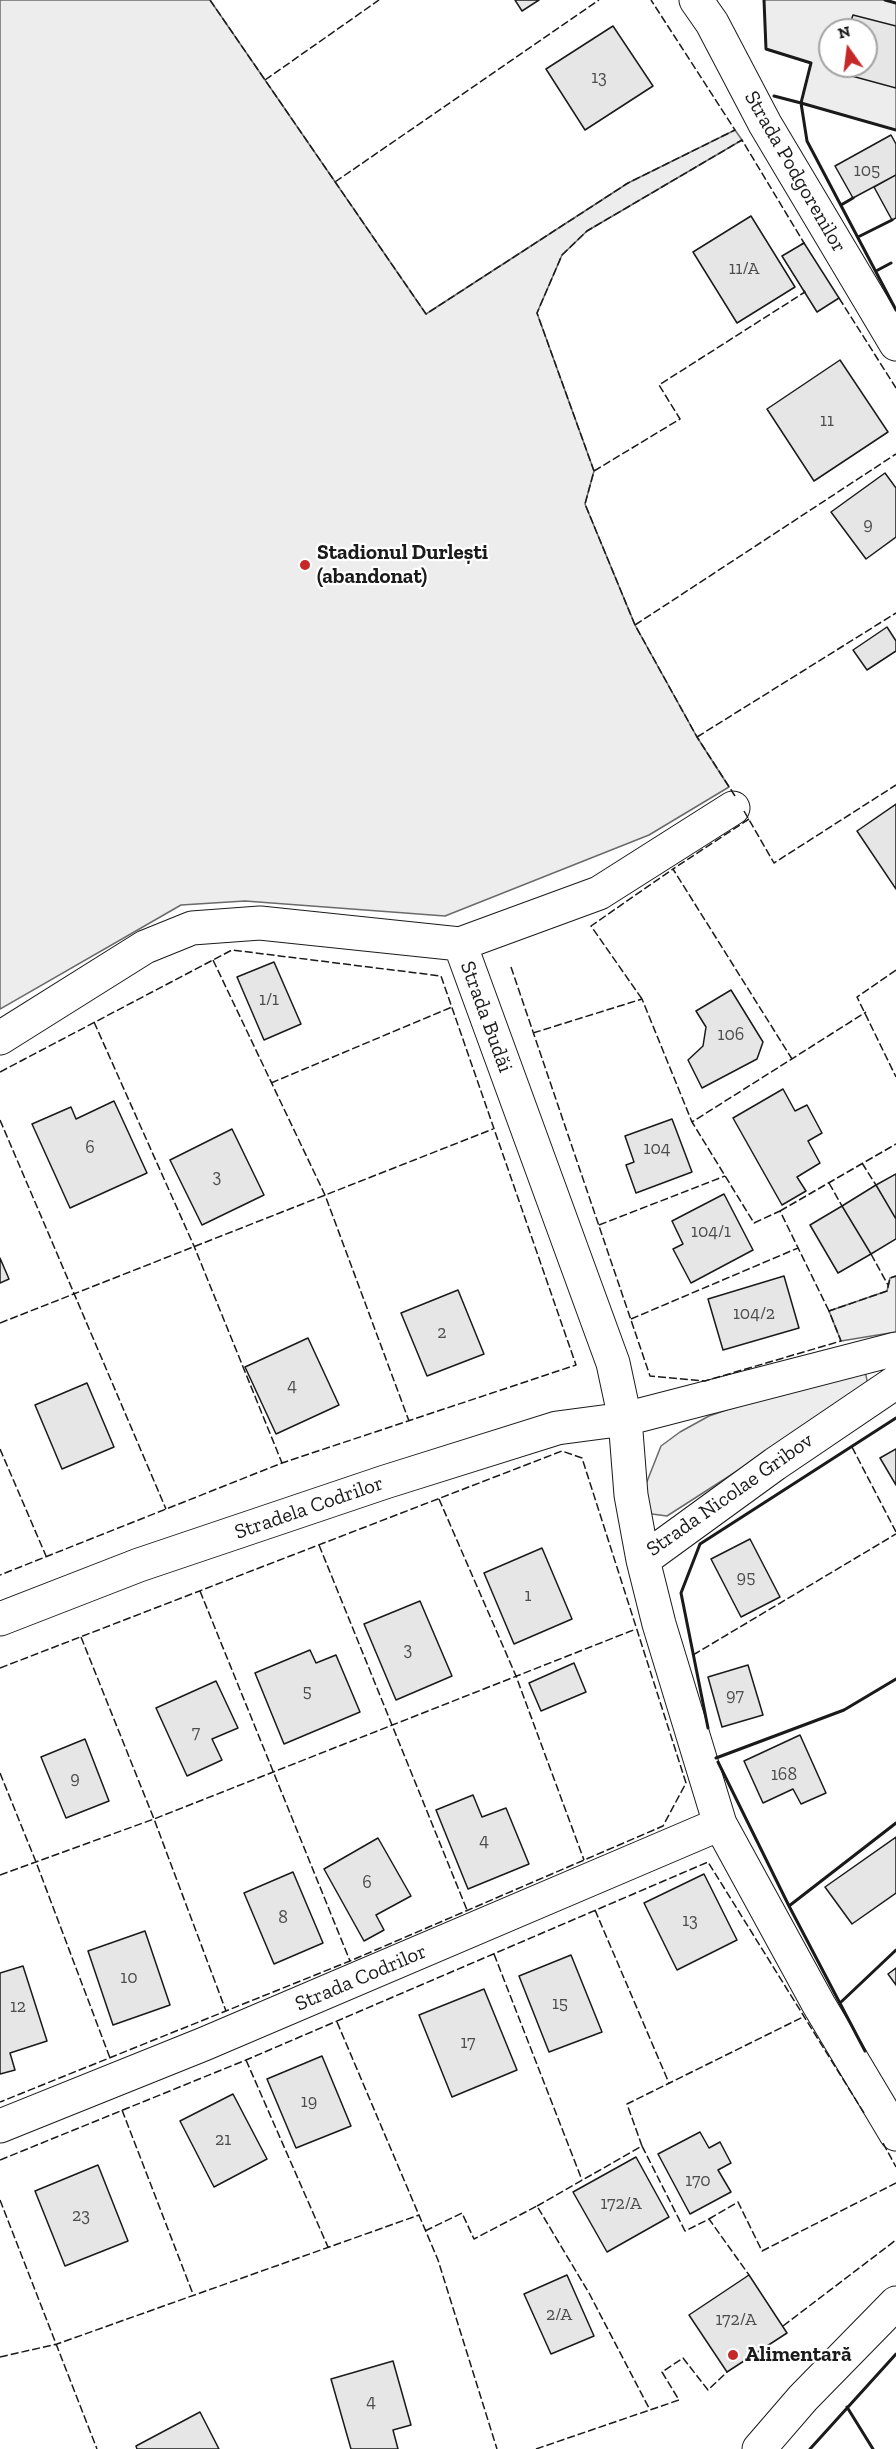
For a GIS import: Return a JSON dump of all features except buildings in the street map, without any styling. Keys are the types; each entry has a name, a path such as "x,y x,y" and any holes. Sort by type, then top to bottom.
{"street":[{"name":"Strada Podgorenilor","path":"708,8 765,124 896,344"},
{"path":"460,944 599,893 733,808"},
{"name":"Strada Budăi","path":"2,1033 145,947 192,928 260,923 460,944 614,1363 625,1419"},
{"path":"625,1419 896,1349"},
{"name":"Strada Nicolae Gribov","path":"625,1419 631,1495 643,1560 775,1464 896,1382"},
{"name":"Stradela Codrilor","path":"0,1619 139,1564 406,1475 556,1428 625,1419"},
{"path":"643,1560 658,1624 720,1824 819,2006 896,2134"},
{"name":"Strada Codrilor","path":"0,2126 215,2040 720,1824"},
{"path":"759,2449 803,2398 896,2303"}],"shaded area":[{"name":"Stadionul Durlești (abandonat)","path":"0,0 210,0 426,314 628,183 735,130 742,140 587,231 562,255 537,313 594,471 585,504 635,625 697,737 729,787 649,835 445,916 245,901 181,905 0,1009"},
{"path":"764,0 885,0 896,3 896,130 801,103 811,63 766,49"},
{"path":"896,1276 896,1332 841,1341 829,1311 887,1291 890,1278"},
{"path":"860,1372 866,1375 868,1387 667,1516 652,1514 645,1501 646,1484 661,1446 680,1432 709,1416 770,1395"}],"fence":[{"path":"210,0 426,314 628,183 735,130 651,0"},
{"path":"265,80 379,0"},
{"path":"335,182 599,0"},
{"path":"735,796 697,737 635,625 585,504 594,471 537,313 562,255 587,231 742,140 804,243 800,245"},
{"path":"594,471 680,419 659,385 805,292 803,290"},
{"path":"839,298 896,388"},
{"path":"635,625 896,454"},
{"path":"697,737 896,613"},
{"path":"744,811 774,863 896,785"},
{"path":"749,819 673,869 792,1059"},
{"path":"642,999 591,926 673,869"},
{"path":"0,1072 232,950 441,976 576,1365 282,1463 0,1575"},
{"path":"213,960 325,1195 409,1421"},
{"path":"511,967 650,1376 705,1381 841,1341 829,1311 887,1291 890,1278 896,1276"},
{"path":"896,970 857,997 896,1077"},
{"path":"533,1033 642,999 692,1122"},
{"path":"271,1083 452,1007"},
{"path":"829,1311 780,1211 754,1223 692,1122 866,1012"},
{"path":"94,1022 194,1246 282,1463"},
{"path":"0,1120 166,1509"},
{"path":"0,1323 493,1129"},
{"path":"780,1211 896,1144"},
{"path":"862,1163 876,1185"},
{"path":"599,1225 725,1176"},
{"path":"829,1183 842,1206"},
{"path":"631,1319 798,1248"},
{"path":"871,1254 888,1285"},
{"path":"852,1447 896,1532"},
{"path":"0,1449 46,1556"},
{"path":"0,1668 562,1451 582,1458 686,1783 663,1826 350,1961 0,2102"},
{"path":"439,1499 516,1676 584,1860"},
{"path":"693,1655 896,1534"},
{"path":"319,1545 467,1910"},
{"path":"200,1591 350,1961"},
{"path":"0,1875 154,1819 636,1629"},
{"path":"81,1637 154,1819 226,2011"},
{"path":"0,1773 110,2058"},
{"path":"0,2160 246,2060 708,1862 864,2113"},
{"path":"595,1910 669,2083"},
{"path":"494,1954 582,2180"},
{"path":"642,2146 627,2104 803,2017"},
{"path":"337,2022 438,2260 497,2449"},
{"path":"246,2060 328,2247"},
{"path":"122,2110 193,2294"},
{"path":"883,2143 896,2167"},
{"path":"537,2206 642,2146 685,2231 709,2219 749,2275"},
{"path":"709,2219 738,2202 762,2251 896,2183"},
{"path":"0,2200 97,2449"},
{"path":"425,2231 462,2213 474,2239 537,2206 589,2293 650,2410"},
{"path":"0,2357 57,2344 419,2215"},
{"path":"783,2326 896,2240"},
{"path":"536,2449 679,2400 662,2372 683,2358 708,2390 727,2372"}],"wall":[{"path":"764,0 766,49 811,63 801,103 896,130"},
{"path":"885,0 896,3"},
{"path":"774,96 801,103 807,141 896,310"},
{"path":"841,205 853,198"},
{"path":"858,237 892,220"},
{"path":"876,271 891,263"},
{"path":"708,1728 681,1593 700,1544 896,1418"},
{"path":"716,1758 844,1710 896,1679"},
{"path":"718,1762 789,1906 865,2051"},
{"path":"789,1906 896,1823"},
{"path":"840,2003 896,1950"},
{"path":"810,2449 896,2354"},
{"path":"847,2407 873,2449"}],"place":[{"name":"Stadionul Durlești (abandonat)","path":"305,565"},
{"name":"Alimentară","path":"733,2355"}]}
